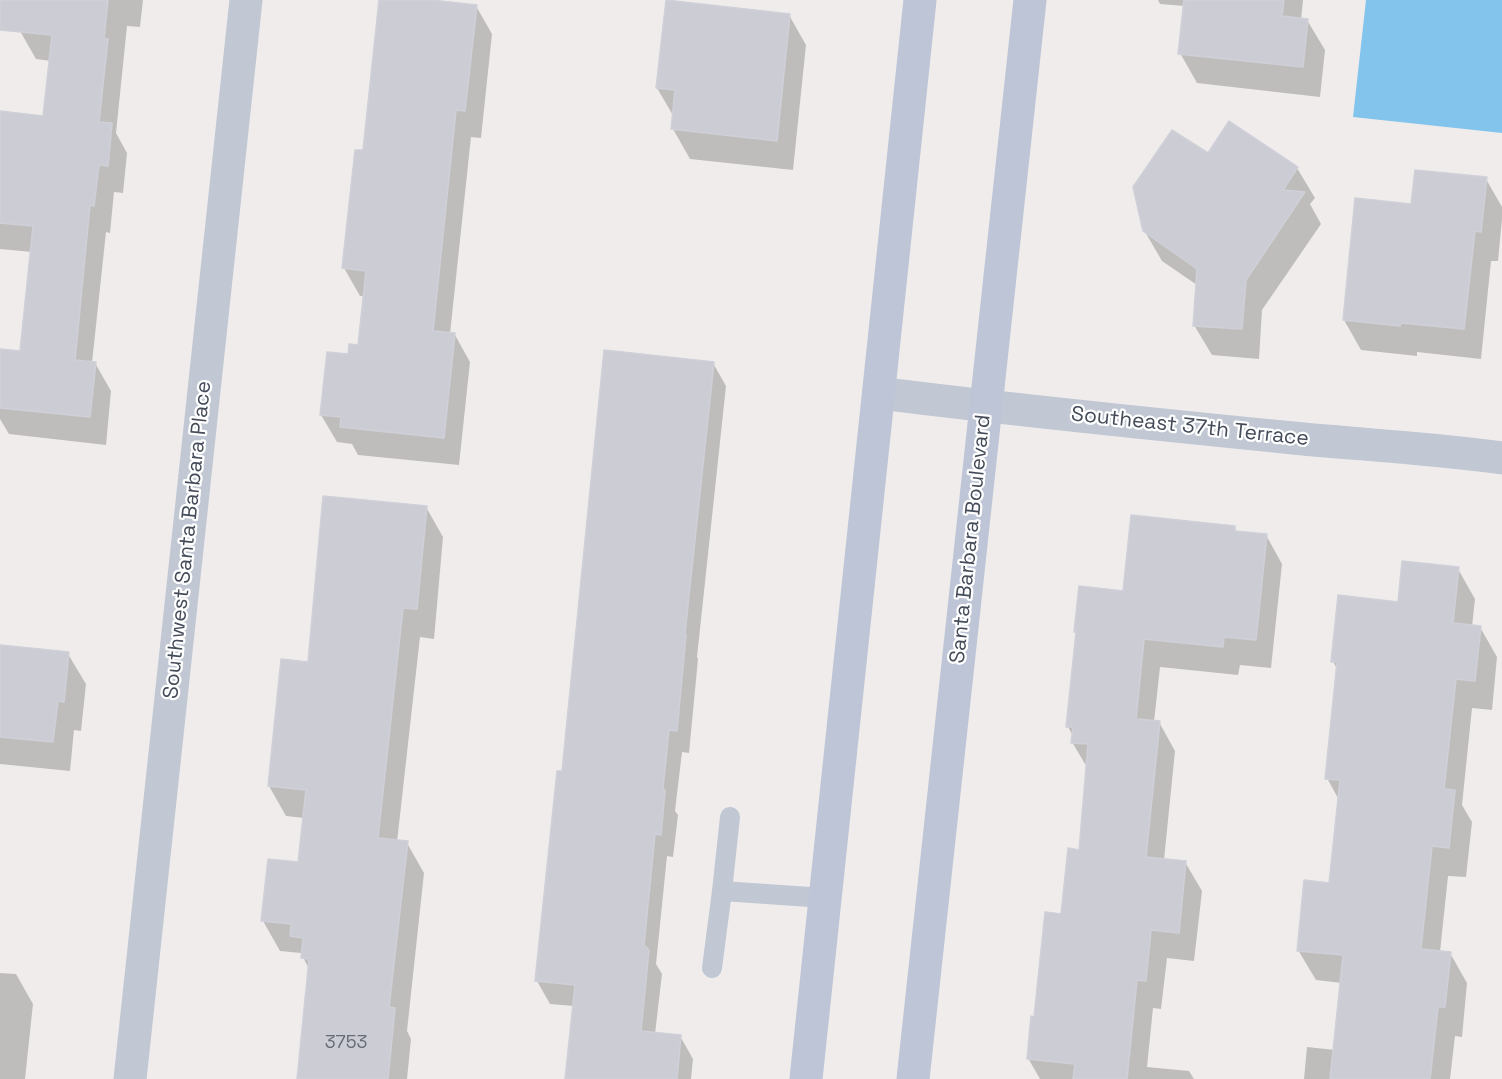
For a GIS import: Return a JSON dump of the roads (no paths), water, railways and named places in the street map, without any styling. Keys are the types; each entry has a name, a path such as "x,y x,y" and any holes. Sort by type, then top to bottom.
{"main road":[{"path":"806,1079 920,0"},
{"name":"Santa Barbara Boulevard","path":"913,1079 1030,0"}],"street":[{"name":"Southwest Santa Barbara Place","path":"130,1079 246,0"},
{"name":"Southeast 37th Terrace","path":"879,393 1306,439 1443,450 1502,458"}],"lane":[{"path":"712,968 730,817"},
{"path":"722,891 825,898"}],"water":[{"path":"1366,0 1502,0 1502,133 1353,117"}]}
